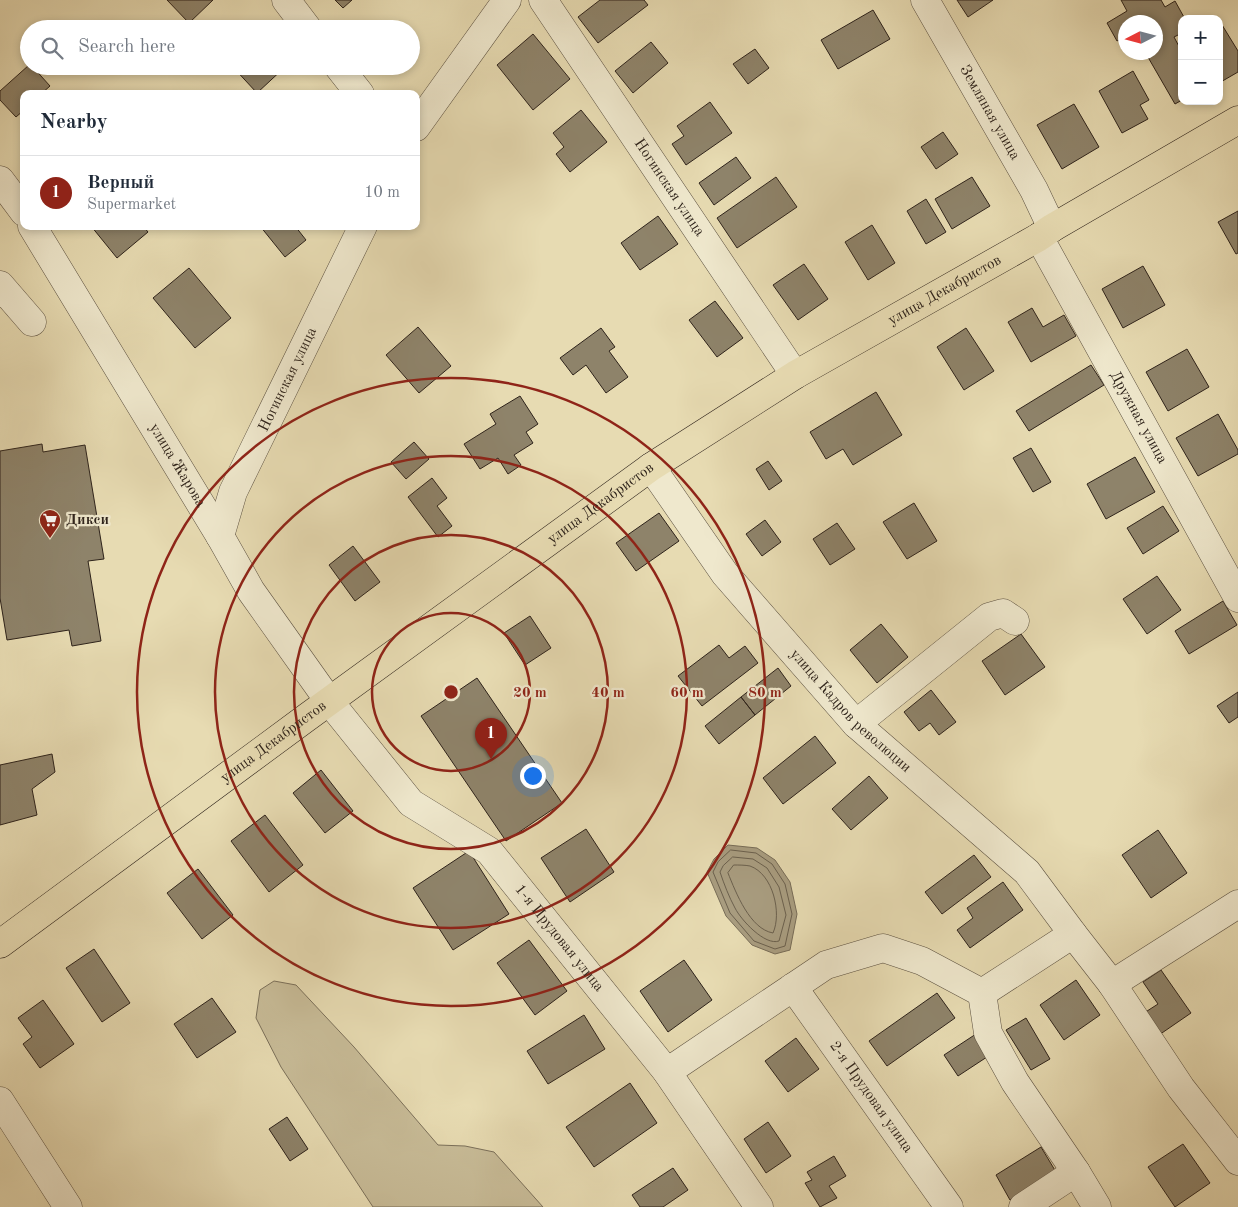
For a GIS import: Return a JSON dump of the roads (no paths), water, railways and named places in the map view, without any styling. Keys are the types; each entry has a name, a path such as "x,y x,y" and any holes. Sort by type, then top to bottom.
{"highway":[{"name":"улица Декабристов","path":"0,944 329,701 651,467 796,375 1238,120"}],"street":[{"path":"286,0 301,20"},
{"path":"420,120 507,0"},
{"name":"Ногинская улица","path":"543,0 796,375"},
{"name":"Земляная улица","path":"925,0 1034,190 1046,232"},
{"path":"345,75 357,90"},
{"path":"0,180 20,207"},
{"name":"улица Жарова","path":"34,230 220,536 251,591 329,701"},
{"name":"Ногинская улица","path":"220,536 234,492 361,230"},
{"name":"Дружная улица","path":"1046,232 1238,598"},
{"path":"0,285 32,322"},
{"name":"улица Кадров революции","path":"651,467 726,574 856,724 1027,872 1112,984 1181,1088 1238,1161"},
{"path":"856,724 989,617 1003,613 1015,621"},
{"name":"1-я Прудовая улица","path":"329,701 411,803 489,851 668,1072 760,1207"},
{"path":"1112,984 1238,904"},
{"path":"982,993 1073,934"},
{"path":"668,1072 826,965 883,948 922,961 982,993"},
{"name":"2-я Прудовая улица","path":"794,987 949,1207"},
{"path":"982,993 988,1033 1015,1082 1076,1172 1097,1207"},
{"path":"0,1101 68,1207"},
{"path":"1023,1207 1076,1172"}],"water":[{"path":"728,845 757,848 775,860 790,882 797,914 790,950 775,954 752,945 726,916 707,872 714,859"}],"place":[{"name":"Дикси","path":"50,539"},
{"name":"Верный","path":"491,759"}]}
